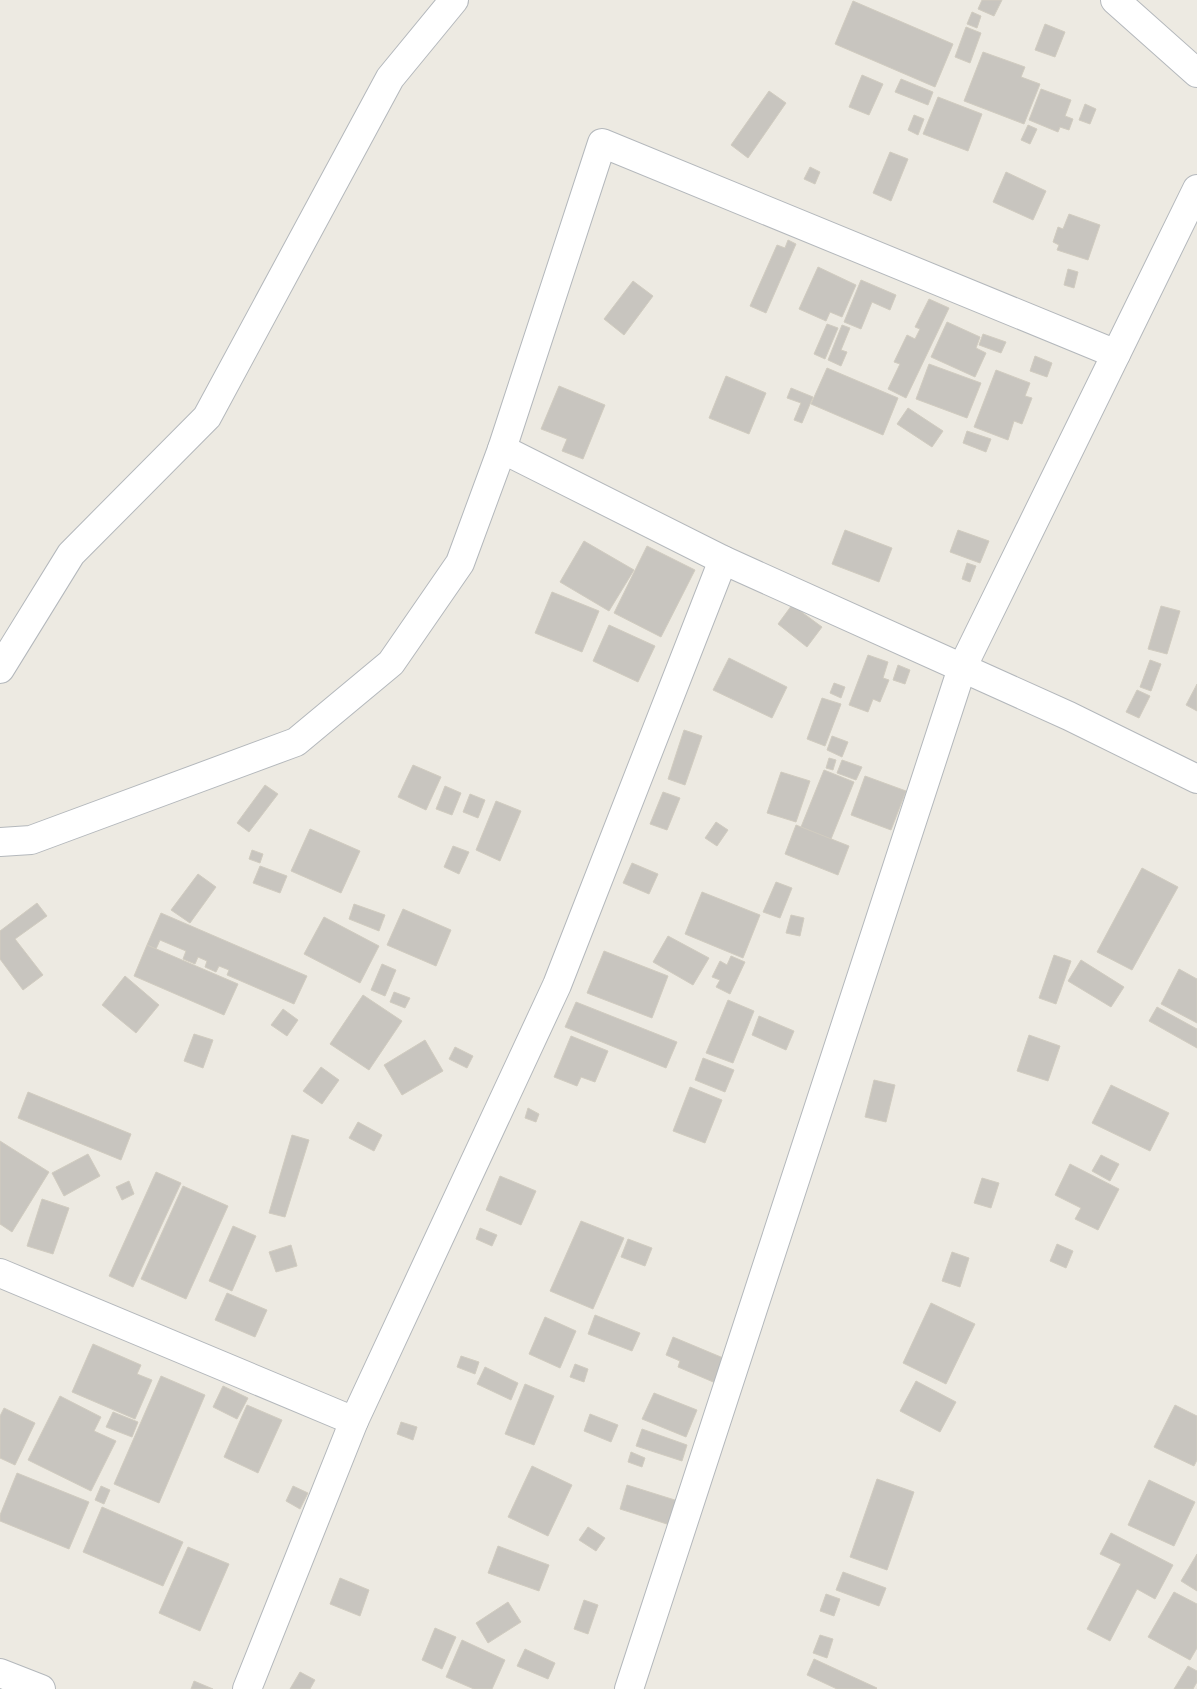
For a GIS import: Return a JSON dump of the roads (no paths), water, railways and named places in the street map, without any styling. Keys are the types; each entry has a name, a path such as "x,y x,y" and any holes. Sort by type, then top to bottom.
{"street":[{"path":"0,669 71,554 207,417 390,78 454,0"},
{"path":"1115,0 1197,73"},
{"path":"0,842 31,840 296,742 392,663 460,563 502,449 602,143 1116,354"},
{"path":"629,1689 962,668 1197,189"},
{"path":"502,449 722,560 1069,716 1197,780"},
{"path":"247,1689 354,1421 557,985 722,560"},
{"path":"0,1273 354,1421"},
{"path":"0,1673 41,1689"}]}
